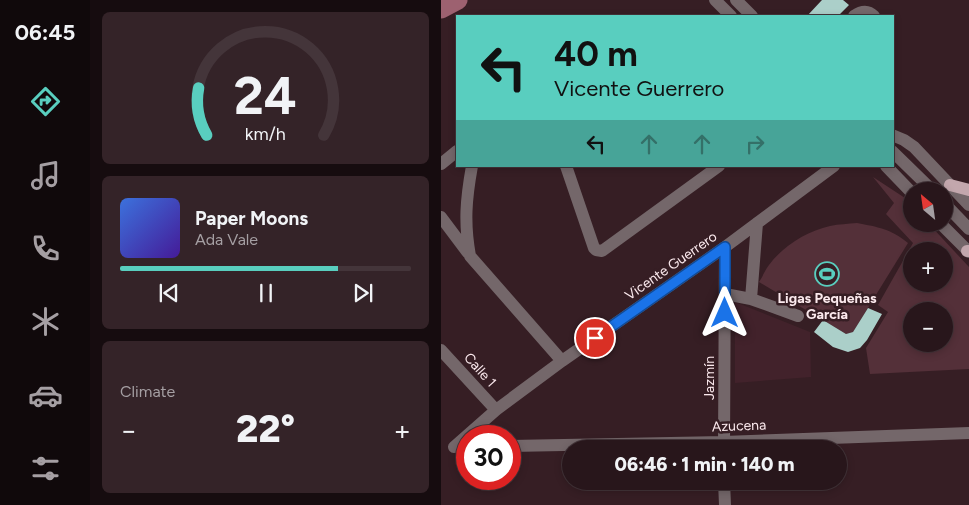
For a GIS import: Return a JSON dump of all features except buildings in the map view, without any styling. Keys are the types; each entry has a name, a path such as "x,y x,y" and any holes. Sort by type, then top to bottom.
{"main road":[{"path":"953,186 969,190"}],"street":[{"path":"715,0 730,15"},
{"path":"737,0 751,15"},
{"path":"855,15 865,11 873,15"},
{"path":"894,135 914,148 947,182"},
{"path":"441,164 456,152"},
{"path":"894,153 924,182"},
{"path":"470,256 466,213 467,192 472,167"},
{"path":"566,167 594,248 599,252 718,167"},
{"name":"Vicente Guerrero","path":"447,447 562,361 725,247 833,167"},
{"path":"887,167 903,184"},
{"path":"953,188 969,205"},
{"path":"953,212 969,229"},
{"path":"441,217 470,256 562,361"},
{"path":"751,299 757,223"},
{"path":"949,232 968,251"},
{"name":"Jazmín","path":"724,440 725,247"},
{"path":"725,294 751,299 798,316"},
{"name":"Calle 1","path":"441,350 496,410"},
{"name":"Azucena","path":"826,440 969,433"},
{"name":"Azucena","path":"521,446 562,446"},
{"path":"725,490 725,505"}],"shaded area":[{"path":"873,177 903,197 903,232 936,232 946,242 912,242 886,214 894,203"},
{"name":"Ligas Pequeñas García","path":"857,223 878,227 907,242 903,242 903,251 853,332 846,334 759,282 775,258 796,240 821,228"},
{"path":"953,250 969,267 969,369 870,374 866,348 888,312 878,305 903,261 903,292 953,292"},
{"path":"735,302 810,332 811,377 735,383"}],"waterway":[{"path":"441,9 458,0"}],"place":[{"name":"Ligas Pequeñas García","path":"827,274"}],"route":[{"path":"595,338 725,247 725,313"}]}
